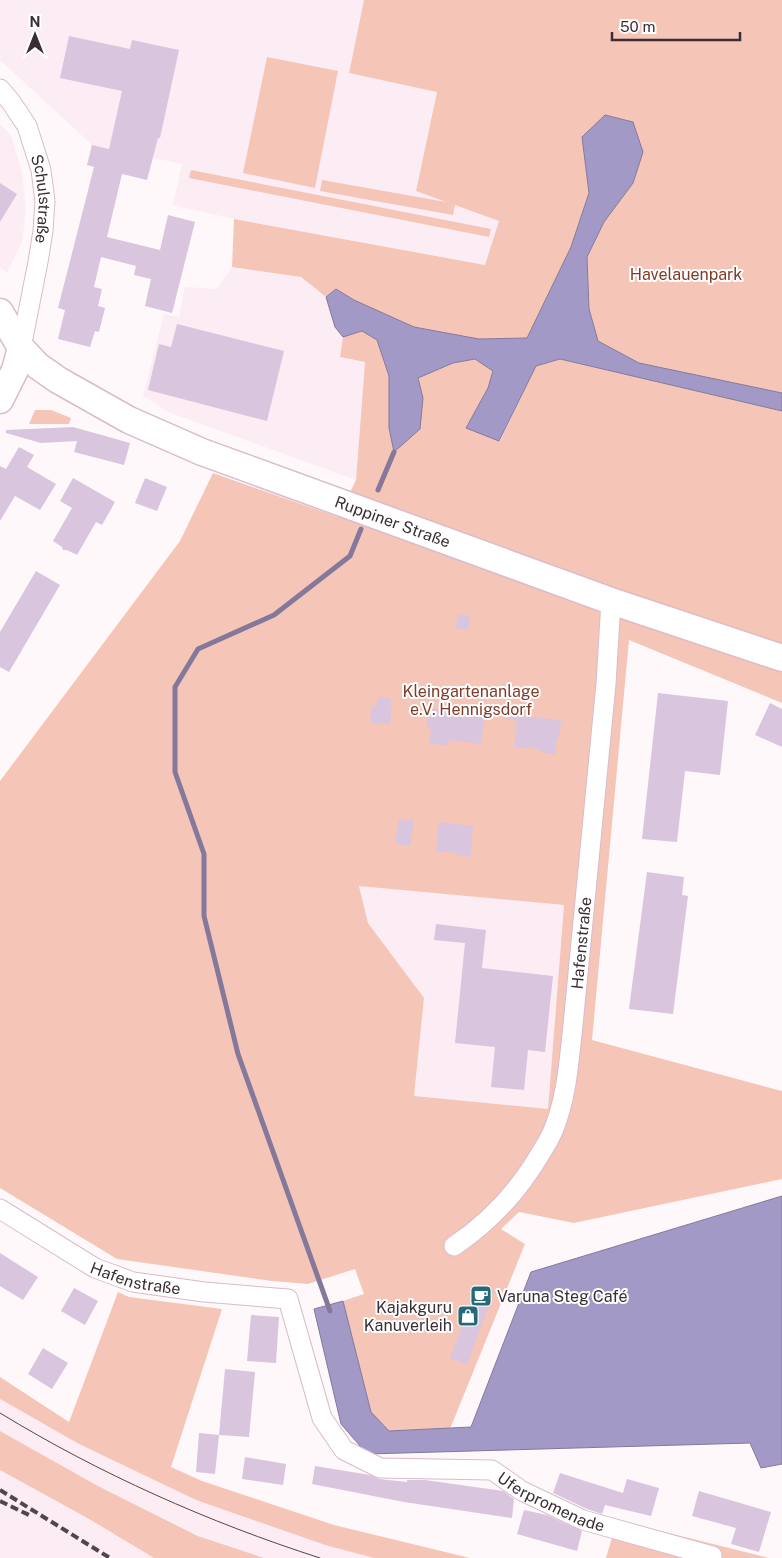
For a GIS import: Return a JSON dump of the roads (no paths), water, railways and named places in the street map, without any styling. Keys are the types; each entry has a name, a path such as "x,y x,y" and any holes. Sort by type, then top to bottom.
{"main road":[{"name":"Ruppiner Straße","path":"0,312 21,348 38,366 58,380 129,420 202,452 351,507 386,518 611,601 782,658"},
{"path":"0,400 15,370 21,348"}],"street":[{"name":"Schulstraße","path":"0,89 27,126 41,170 45,201 38,262 21,348"},
{"name":"Hafenstraße","path":"454,1246 474,1233 500,1208 529,1174 553,1132 563,1100 568,1076 574,1016 606,676 611,601"},
{"name":"Hafenstraße","path":"0,1209 95,1268 133,1282 204,1292 288,1299"},
{"name":"Uferpromenade","path":"288,1299 322,1418 344,1450 380,1468 492,1470 522,1491 583,1520 712,1556 712,1558"}],"waterway":[{"path":"378,490 394,452"},
{"path":"330,1311 238,1054 204,916 204,854 175,772 175,687 198,649 274,615 350,556 361,529"}],"tram line":[{"path":"0,1413 76,1456 156,1495 237,1529 320,1558"}],"railway":[{"path":"0,1490 110,1558"},
{"path":"0,1501 29,1515"}],"place":[{"name":"Varuna Steg Café","path":"481,1296"},
{"name":"Kajakguru Kanuverleih","path":"468,1316"}],"park label":[{"name":"Havelauenpark","path":"686,274"},
{"name":"Kleingartenanlage e.V. Hennigsdorf","path":"471,700"}]}
